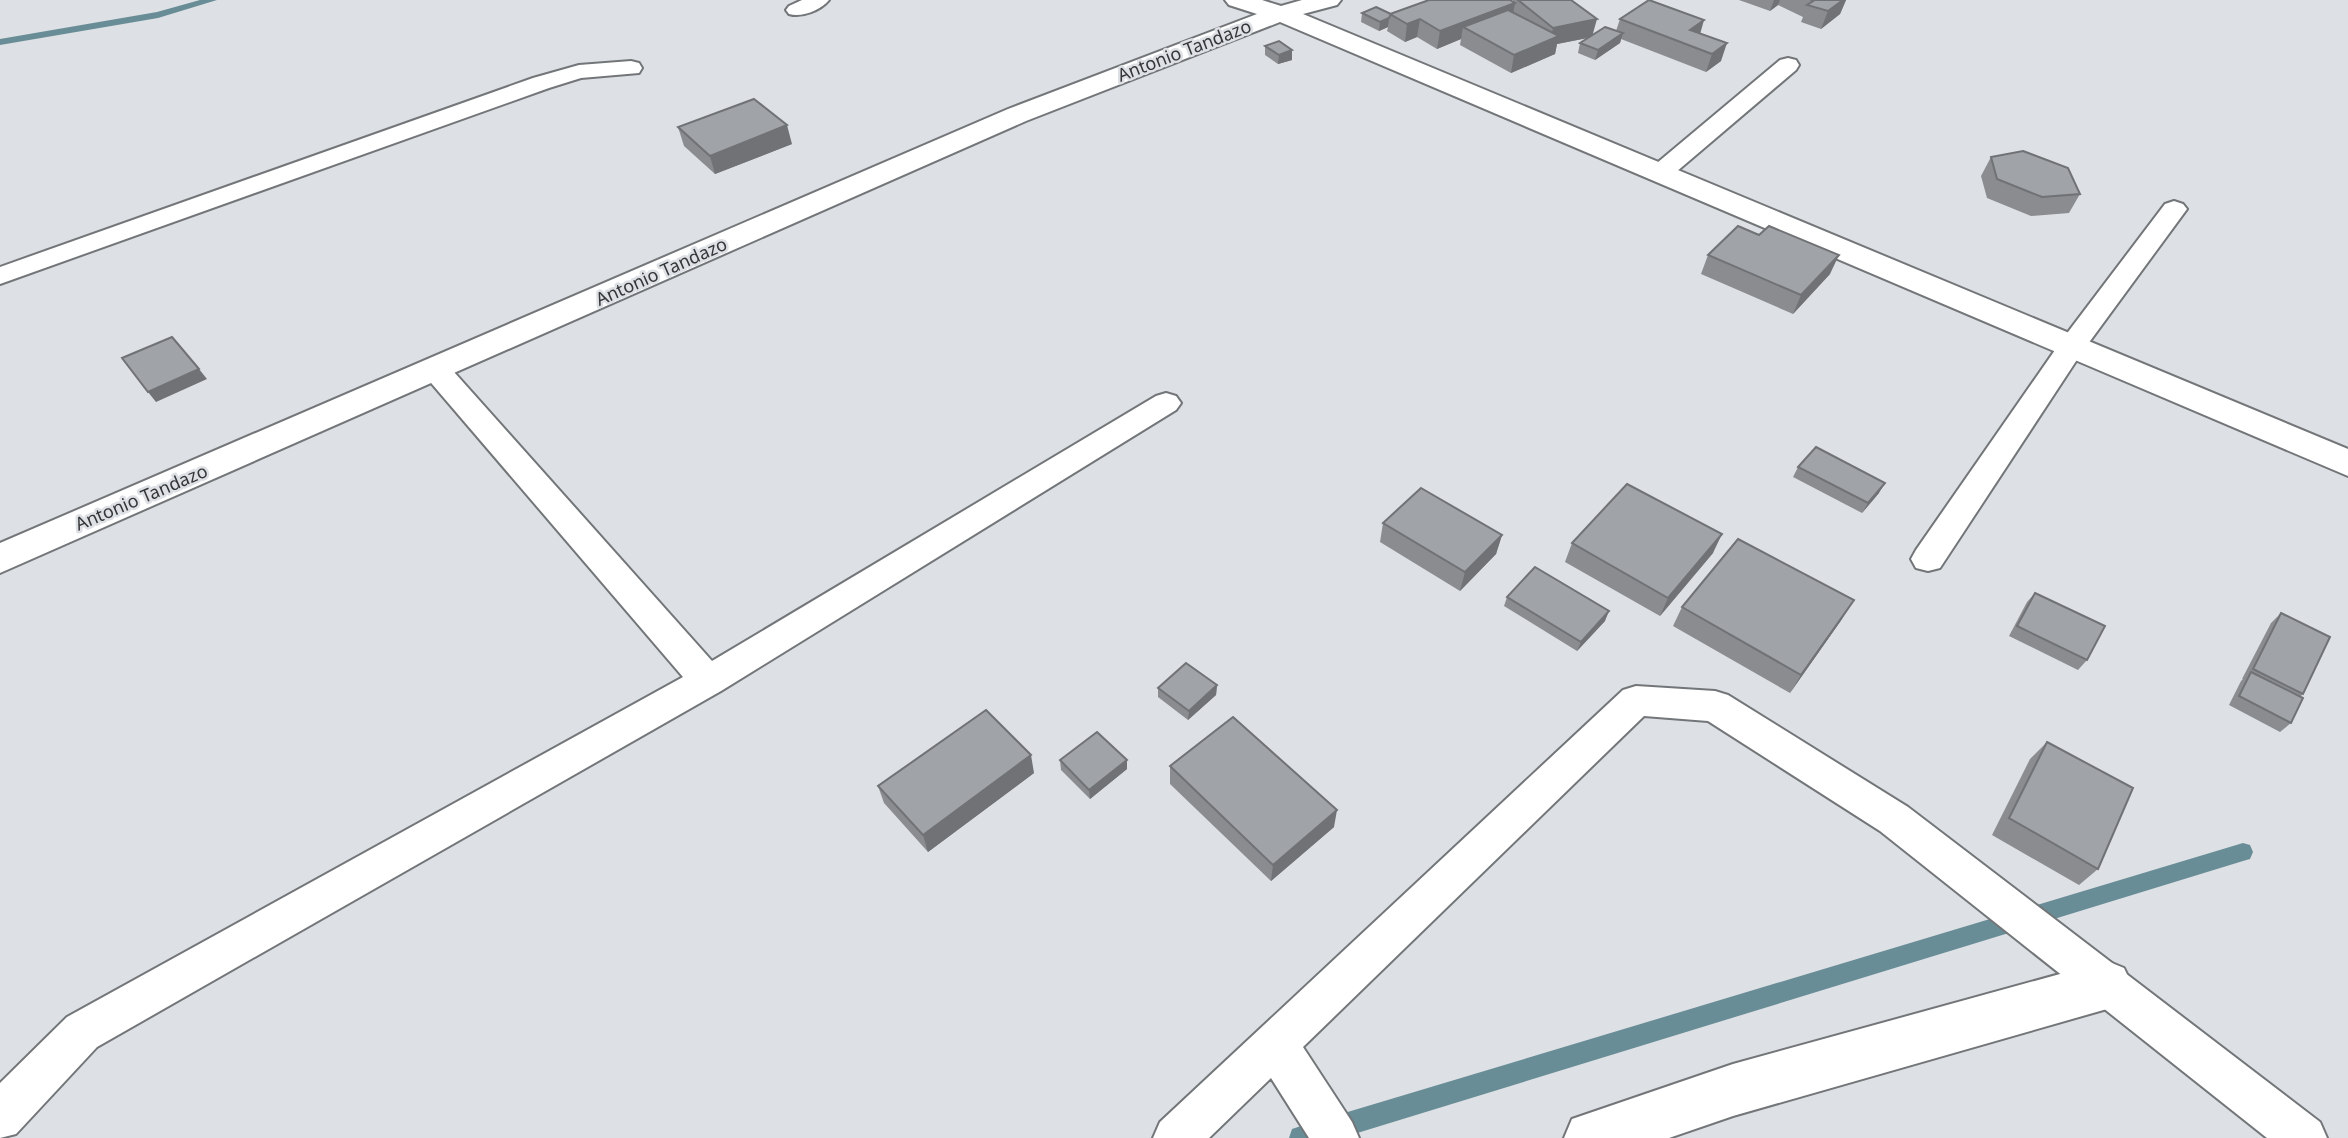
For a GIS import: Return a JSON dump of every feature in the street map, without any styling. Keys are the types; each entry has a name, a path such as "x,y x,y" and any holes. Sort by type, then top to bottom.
{"street":[{"path":"1237,0 1280,13 2348,463"},
{"name":"Antonio Tandazo","path":"0,559 1017,115 1280,13 1329,0"},
{"path":"1591,1138 1733,1090 2107,985"}],"lane":[{"path":"796,10 819,0"},
{"path":"1660,173 1788,65"},
{"path":"0,276 541,83 579,72 631,68"},
{"path":"1928,559 2072,346 2174,209"},
{"path":"436,370 708,681"},
{"path":"0,1118 9,1105 82,1032 708,681 1166,402"},
{"path":"1176,1138 1276,1046 1636,701 1714,706 1894,819 2304,1138"},
{"path":"1276,1046 1336,1138"}],"building":[{"path":"1429,0 1510,0 1515,3 1440,31 1420,19 1407,24 1390,14"},
{"path":"1518,0 1571,0 1597,19 1553,28"},
{"path":"1649,0 1704,20 1690,30 1727,43 1712,54 1620,19"},
{"path":"1811,0 1843,0 1828,11 1807,5 1813,1"},
{"path":"1376,7 1391,14 1389,18 1380,22 1362,13"},
{"path":"1508,10 1559,36 1514,55 1463,27"},
{"path":"1605,27 1623,33 1598,50 1580,43"},
{"path":"1279,41 1292,50 1279,55 1265,46"},
{"path":"754,99 787,125 710,156 678,127"},
{"path":"2023,151 2068,168 2080,194 2042,197 1997,179 1991,157"},
{"path":"1738,226 1759,235 1769,226 1839,255 1801,295 1708,255"},
{"path":"172,337 199,369 148,392 122,358"},
{"path":"1816,447 1885,483 1868,503 1798,467"},
{"path":"1627,484 1722,534 1668,598 1572,543"},
{"path":"1421,488 1502,535 1465,572 1383,523"},
{"path":"1738,539 1854,600 1801,675 1682,607"},
{"path":"1535,567 1609,611 1581,642 1507,597"},
{"path":"2035,593 2105,626 2087,660 2017,626"},
{"path":"2281,613 2330,637 2303,694 2253,669"},
{"path":"1186,663 1217,685 1189,711 1158,688"},
{"path":"2251,672 2303,698 2291,723 2239,696"},
{"path":"986,710 1031,755 923,835 878,786"},
{"path":"1233,717 1337,810 1273,865 1170,766"},
{"path":"1097,732 1127,760 1089,790 1060,760"},
{"path":"2047,742 2133,788 2098,869 2009,818"}],"waterway":[{"path":"0,42 158,15 212,0"},
{"path":"1301,1138 2243,852"}]}
